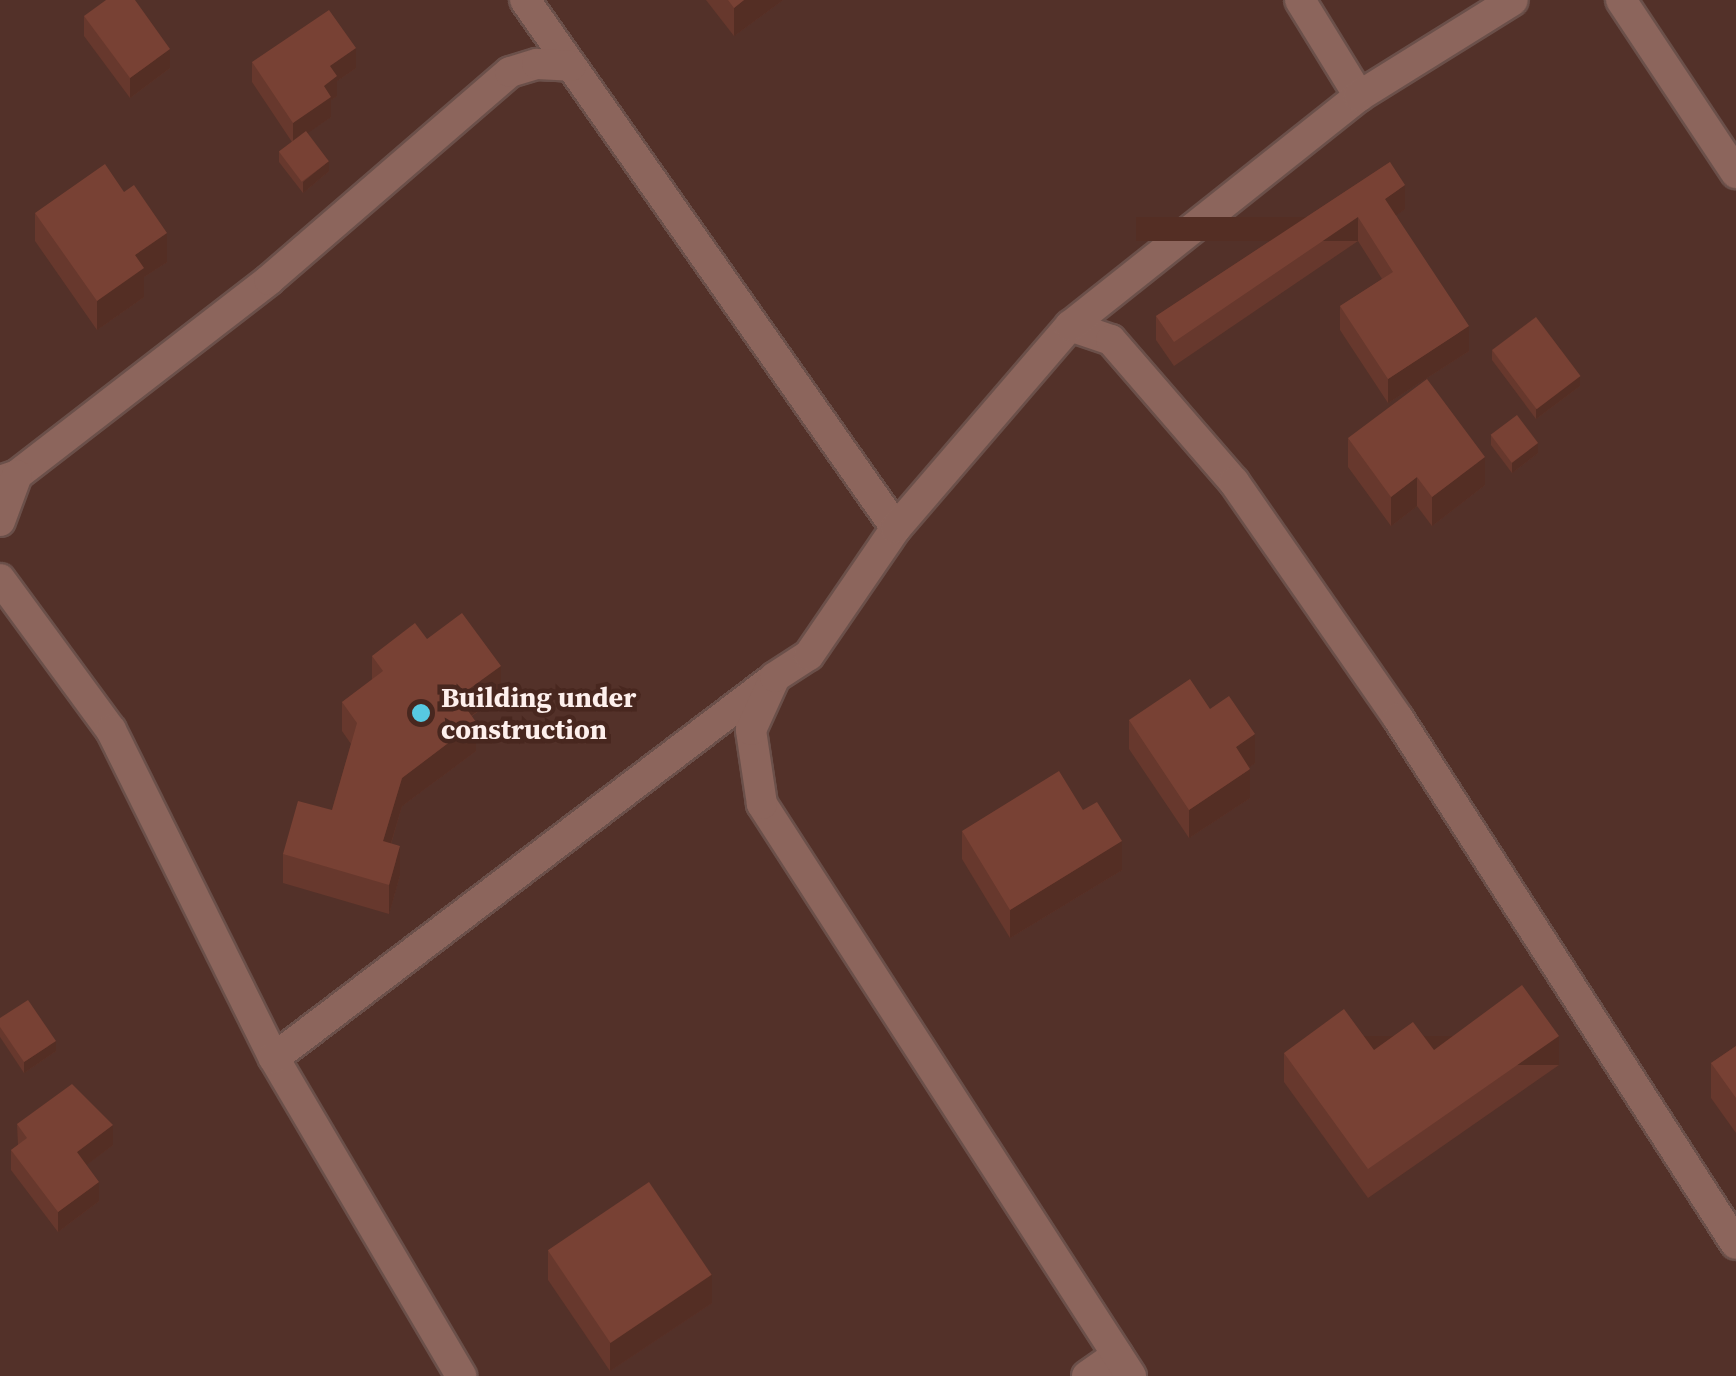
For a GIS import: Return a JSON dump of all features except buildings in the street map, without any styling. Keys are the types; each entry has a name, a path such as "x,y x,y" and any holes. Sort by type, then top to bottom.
{"street":[{"path":"524,0 896,528"},
{"path":"1300,0 1359,96"},
{"path":"274,1058 809,655 896,528 1070,326 1359,96 1513,0"},
{"path":"1621,0 1736,173"},
{"path":"0,522 9,478 268,280 510,72 536,64 572,66"},
{"path":"1070,326 1111,340 1234,482 1398,718 1736,1244"},
{"path":"0,579 111,730 274,1058 461,1376"},
{"path":"775,678 751,730 762,804 1124,1366 1086,1376"}],"place":[{"name":"Building under construction","path":"421,713"}]}
